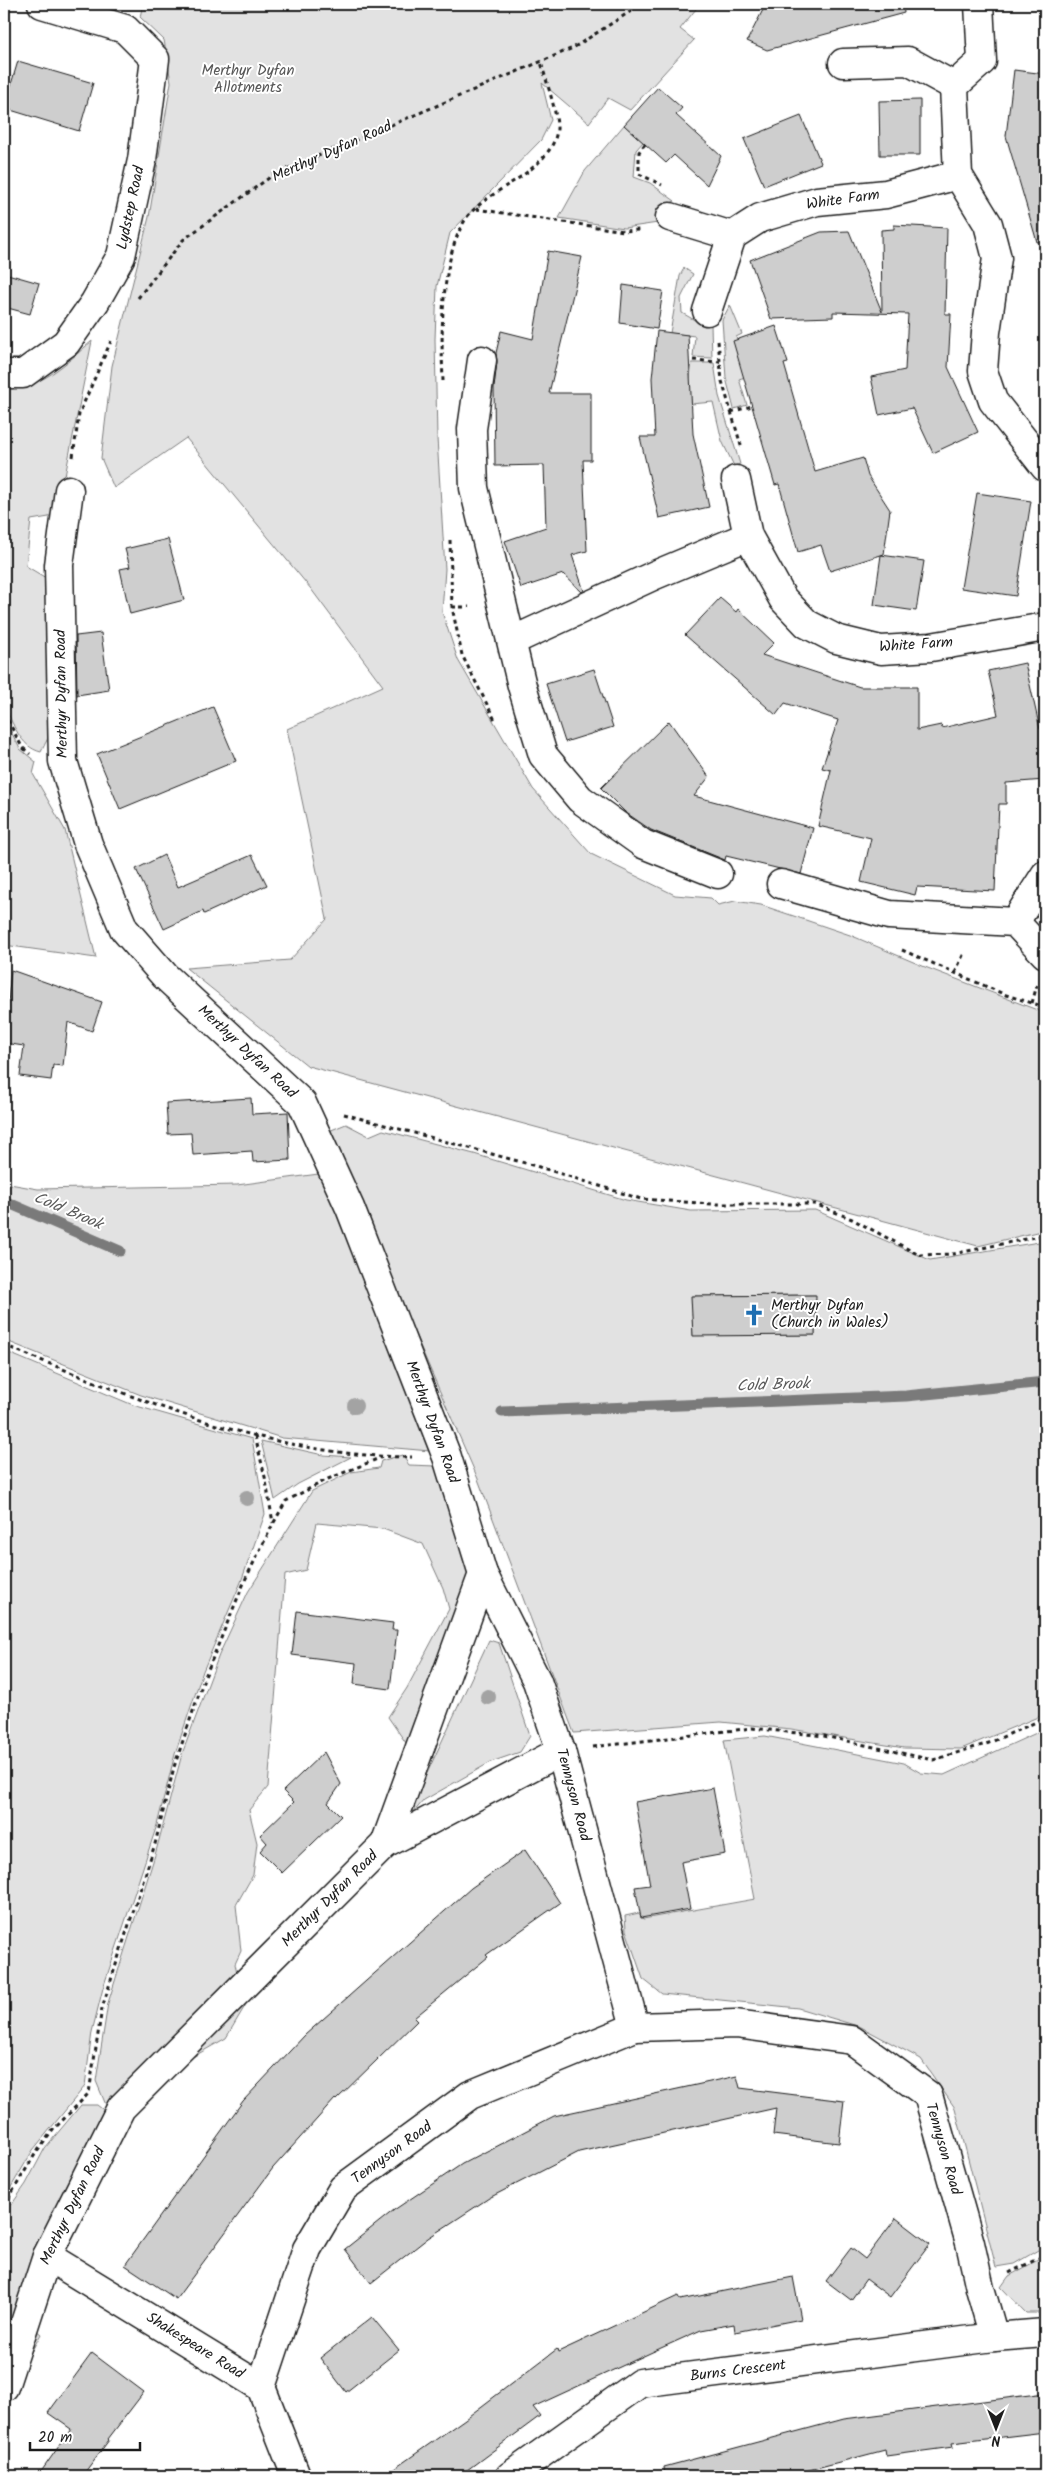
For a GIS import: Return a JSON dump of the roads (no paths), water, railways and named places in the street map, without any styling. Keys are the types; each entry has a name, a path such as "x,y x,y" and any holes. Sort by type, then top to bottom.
{"street":[{"name":"Lydstep Road","path":"4,374 23,374 66,343 95,302 121,256 142,160 155,59 126,29 42,4"},
{"path":"954,86 982,61 979,4"},
{"path":"842,62 908,61 954,86"},
{"path":"954,86 958,175 988,224 997,258 986,332 983,371 993,401 1045,467"},
{"name":"White Farm","path":"732,236 760,218 817,201 886,194 958,175"},
{"path":"679,219 732,236 707,311"},
{"path":"482,360 472,429 474,488 522,686 542,755 580,799 643,844 718,874"},
{"name":"White Farm","path":"736,480 748,536 783,600 807,624 836,639 881,650 931,647 1045,627"},
{"name":"Merthyr Dyfan Road","path":"4,2387 47,2256 121,2108 385,1844 483,1574 447,1457 350,1208 302,1103 165,976 124,929 88,844 63,762 59,565 69,490"},
{"path":"512,641 654,575 748,536"},
{"path":"1015,922 1045,875"},
{"path":"781,884 889,916 1015,922 1045,954"},
{"name":"Tennyson Road","path":"483,1574 537,1681 561,1751 635,2027"},
{"path":"385,1844 561,1751"},
{"name":"Tennyson Road","path":"261,2387 307,2250 343,2188 470,2096 635,2027 736,2024 852,2040 928,2096 970,2243 994,2337"},
{"name":"Shakespeare Road","path":"47,2256 261,2387 296,2476"},
{"path":"994,2337 1045,2332"},
{"name":"Burns Crescent","path":"510,2476 640,2383 994,2337"}],"waterway":[{"name":"Cold Brook","path":"4,1201 120,1251"},
{"name":"Cold Brook","path":"502,1412 906,1396 1045,1382"}],"place":[{"name":"Merthyr Dyfan (Church in Wales)","path":"754,1315"}],"park label":[{"name":"Merthyr Dyfan Allotments","path":"248,80"}]}
